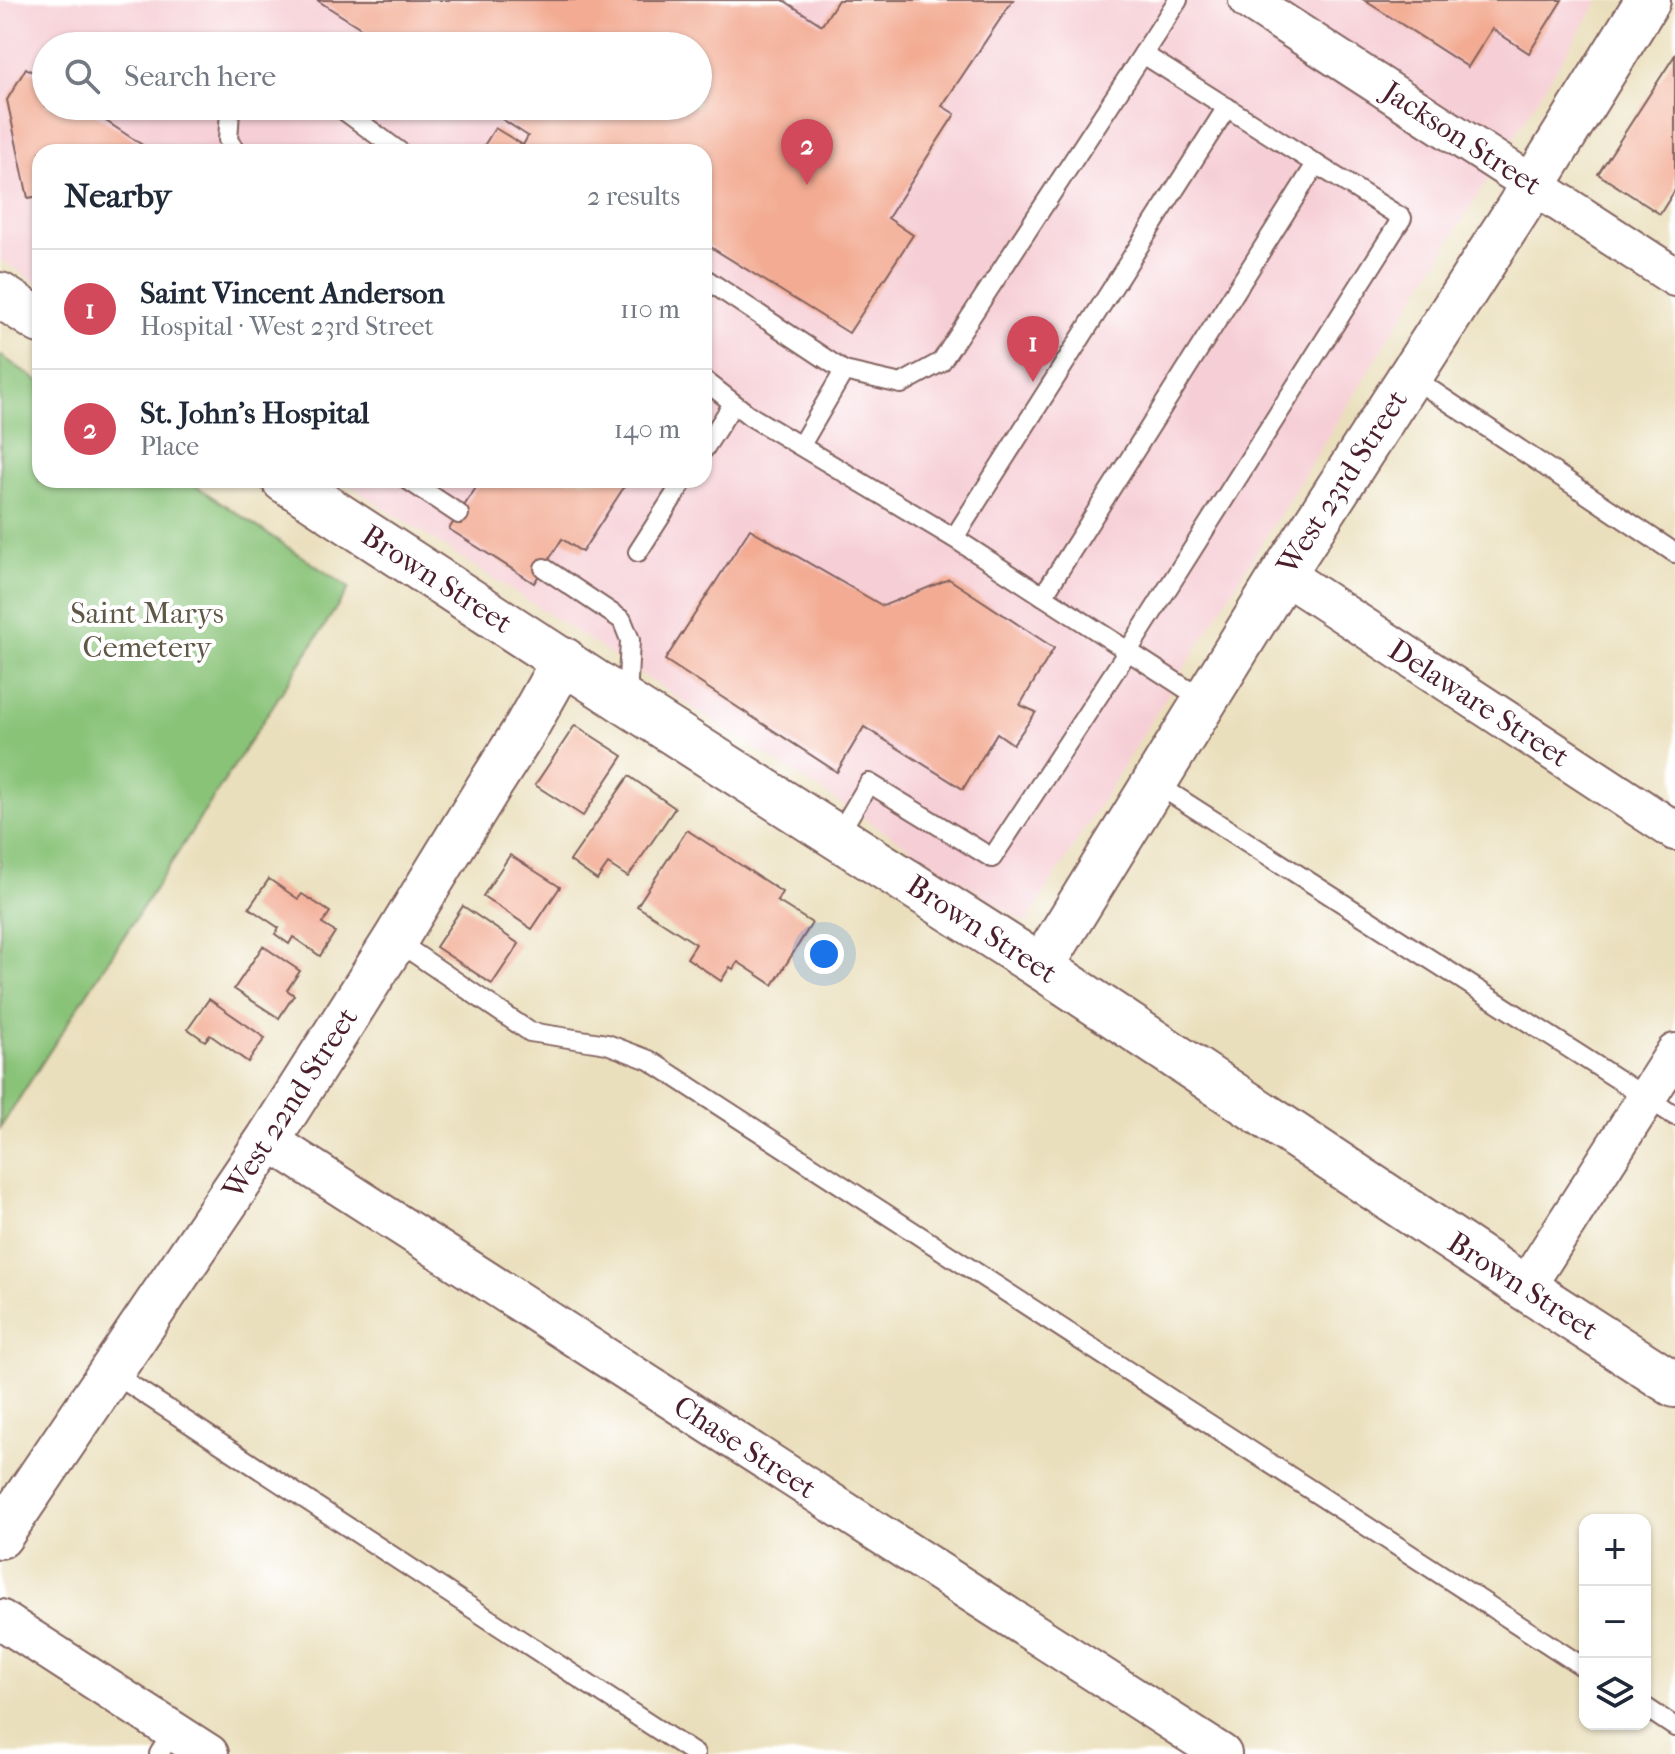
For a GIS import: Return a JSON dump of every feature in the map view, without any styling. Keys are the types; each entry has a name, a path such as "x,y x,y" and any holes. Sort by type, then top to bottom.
{"street":[{"name":"Jackson Street","path":"1248,0 1675,277"},
{"name":"West 23rd Street","path":"1041,967 1283,574 1534,184 1648,0"},
{"path":"0,295 32,316"},
{"name":"Brown Street","path":"298,488 627,703 1041,967 1675,1385"},
{"name":"Delaware Street","path":"1283,574 1675,831"},
{"name":"West 22nd Street","path":"0,1536 268,1140 523,733 564,660"},
{"path":"1525,1288 1661,1107 1675,1053"},
{"name":"Chase Street","path":"268,1140 1222,1754"},
{"path":"0,1619 166,1743 209,1754"}],"lane":[{"path":"712,283 844,371 901,384 941,362 1178,0"},
{"path":"837,837 869,783 992,858 1128,651 1402,218 1143,54"},
{"path":"954,538 1227,107"},
{"path":"229,120 228,140 231,144"},
{"path":"357,120 389,144"},
{"path":"1043,596 1316,164"},
{"path":"801,445 844,371"},
{"path":"1410,376 1675,553"},
{"path":"712,387 750,416 954,538 1205,701"},
{"path":"712,437 733,404"},
{"path":"420,488 459,514"},
{"path":"638,552 679,488"},
{"path":"544,568 622,620 630,640 627,703"},
{"path":"1155,783 1661,1107"},
{"path":"395,940 530,1032 607,1044 649,1060 1579,1664"},
{"path":"111,1372 695,1754"},
{"path":"1651,1711 1675,1727"}],"shaded area":[{"path":"0,0 1599,0 1026,923 353,488 712,488 712,144 32,144 32,280 0,259"}],"green space":[{"name":"Saint Marys Cemetery","path":"0,355 32,377 32,488 199,488 349,588 0,1128"}],"building":[{"path":"317,0 783,0 822,25 838,0 1013,0 942,106 955,114 888,218 913,235 849,333 712,248 712,144 524,144 528,136 503,120 712,120 712,32 367,32"},
{"path":"1364,0 1562,0 1529,53 1492,29 1468,67"},
{"path":"1675,55 1675,190 1660,214 1598,174"},
{"path":"26,68 32,72 32,120 104,120 141,144 32,144 32,197 28,198 7,100"},
{"path":"495,128 521,144 485,144"},
{"path":"476,488 623,488 582,552 562,539 534,583 449,529"},
{"path":"750,529 883,606 949,579 1054,648 1020,705 1036,712 1013,744 997,733 963,789 864,727 837,772 665,660"},
{"path":"575,725 623,756 583,816 535,785"},
{"path":"629,776 675,808 628,877 608,864 597,880 570,861"},
{"path":"687,830 782,892 777,901 812,923 773,985 738,962 733,969 730,967 721,981 687,958 696,944 637,906"},
{"path":"510,855 560,887 532,929 483,896"},
{"path":"269,879 298,899 302,894 330,912 322,924 335,932 320,956 293,937 289,944 275,934 279,928 249,908"},
{"path":"463,906 519,944 492,984 436,947"},
{"path":"263,946 300,971 287,990 294,995 279,1018 234,989"},
{"path":"209,999 265,1038 248,1062 210,1035 205,1041 188,1029"}],"place":[{"name":"St. John's Hospital","path":"807,185"},
{"name":"Saint Vincent Anderson","path":"1033,382"}]}
